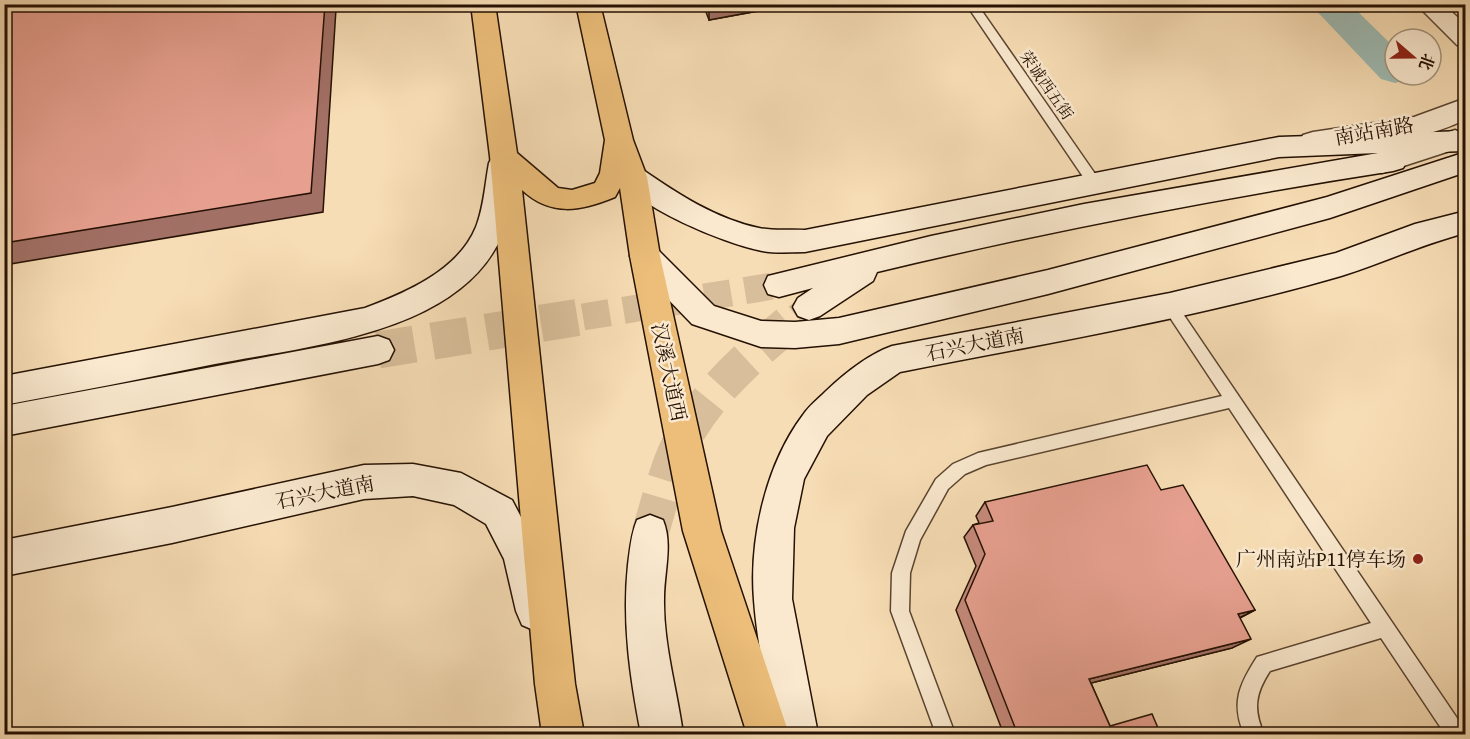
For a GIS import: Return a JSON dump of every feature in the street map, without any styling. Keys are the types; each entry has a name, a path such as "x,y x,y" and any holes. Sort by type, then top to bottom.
{"main road":[{"path":"483,4 504,156 555,684 562,735"},
{"name":"汉溪大道西","path":"588,4 619,140 633,177 645,256 702,531 768,735"},
{"path":"1428,4 1466,39"},
{"path":"1453,4 1466,15"},
{"name":"南站南路","path":"1280,147 1415,124 1456,114 1466,107"},
{"path":"504,156 544,195 566,202 605,190 614,173 619,140"},
{"path":"633,177 679,209 716,227 760,240 805,241 1280,147 1462,146"},
{"path":"779,285 886,257 1117,208 1382,163 1462,146"},
{"path":"645,256 703,315 761,334 795,335 839,332 1048,282 1330,207 1462,146"},
{"path":"4,391 367,321 406,307 450,280 475,254 490,230 504,156"},
{"name":"石兴大道南","path":"797,735 773,599 775,528 787,476 814,425 855,385 892,360 1170,306 1340,264 1425,232 1466,222"},
{"path":"1425,232 1466,234"},
{"path":"809,307 886,257"},
{"path":"839,332 845,346 867,357 892,360"},
{"path":"4,421 378,350"},
{"name":"石兴大道南","path":"4,558 172,525 364,482 412,480 461,490 499,512 522,555 555,684"},
{"path":"650,533 644,599 648,654 662,735"}],"lane":[{"name":"荣诚西五街","path":"971,4 1095,184"},
{"path":"1170,306 1456,735"},
{"path":"945,735 900,611 901,573 912,537 942,484 959,469 984,458 1233,400"},
{"path":"1254,735 1247,720 1248,689 1264,664 1385,628"}],"building":[{"path":"4,4 325,4 311,193 4,243"},
{"path":"1147,465 1161,490 1183,485 1255,610 1238,614 1251,639 1089,679 1110,726 1152,714 1161,735 1018,735 965,600 985,554 973,525 993,521 985,502"}],"waterway":[{"path":"1328,4 1383,58"}],"tunnel":[{"path":"583,317 779,285"},
{"path":"797,317 809,307"},
{"path":"378,350 592,315"},
{"path":"650,533 670,467 679,446 703,408 732,374 799,315"}],"place":[{"name":"广州南站P11停车场","path":"1418,559"}]}
